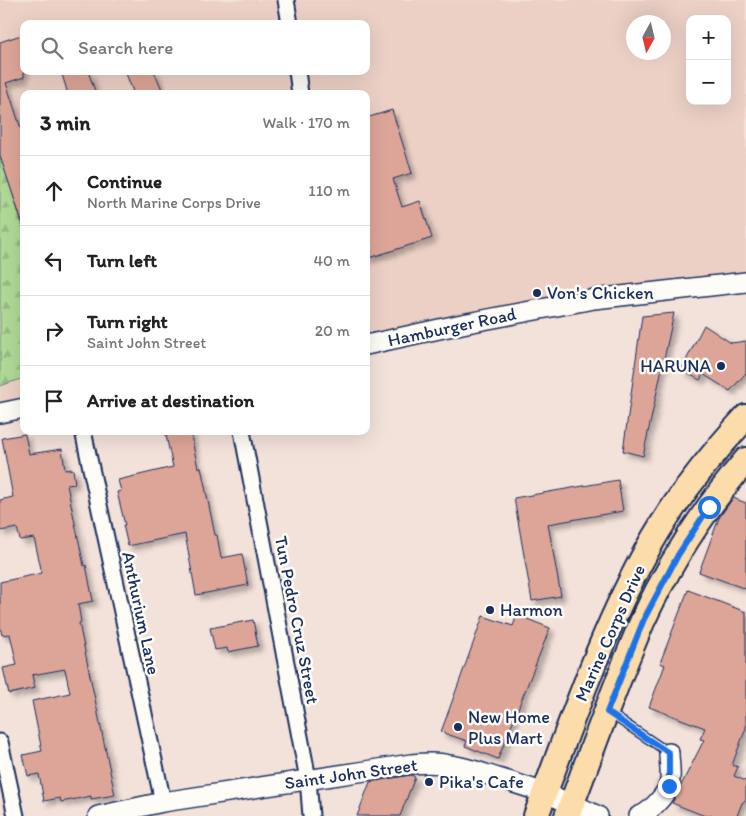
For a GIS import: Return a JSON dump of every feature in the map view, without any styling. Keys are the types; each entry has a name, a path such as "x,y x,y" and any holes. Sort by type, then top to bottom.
{"main road":[{"name":"Marine Corps Drive","path":"536,816 601,647 635,573 653,540 685,490 723,442 746,417"},
{"path":"570,810 644,619 678,555 709,507 746,460"}],"street":[{"path":"286,0 289,20"},
{"path":"298,75 299,90"},
{"name":"Hamburger Road","path":"370,344 501,316 594,299 746,282"},
{"path":"0,413 20,409"},
{"name":"Anthurium Lane","path":"84,435 163,802"},
{"name":"Tun Pedro Cruz Street","path":"243,435 308,780 311,816"},
{"path":"0,742 16,816"},
{"path":"639,816 644,815 657,803 669,786 669,753"},
{"name":"Saint John Street","path":"98,816 163,802 411,764 432,763 473,770 545,793 570,810 598,816"}],"lane":[{"path":"607,712 669,753"}],"shaded area":[{"path":"0,0 746,0 746,271 651,292 370,344 370,90 20,90 20,411 0,414"}],"green space":[{"path":"0,152 20,218 20,379 0,386"}],"building":[{"path":"20,35 20,75 24,75 24,77 6,83 20,126 20,216 0,156 0,42"},
{"path":"62,75 89,75 95,90 67,90"},
{"path":"127,75 156,75 162,90 132,90"},
{"path":"392,110 412,173 393,179 402,207 420,201 432,238 370,258 370,117"},
{"path":"674,313 643,456 623,451 642,316"},
{"path":"704,325 731,343 746,341 746,373 730,391 703,374 700,380 681,370"},
{"path":"25,435 29,454 62,449 65,470 73,469 75,484 67,485 93,601 78,604 81,622 79,623 115,795 91,799 91,796 61,802 60,798 44,801 39,774 28,776 23,755 42,751 32,701 70,693 65,669 32,675 35,688 9,694 3,668 17,665 10,634 2,635 0,627 0,582 42,573 34,538 20,540 17,528 0,531 0,500 13,497 2,438"},
{"path":"166,435 191,435 198,468 201,467 221,558 242,554 248,585 196,595 185,534 128,546 117,492 121,491 118,480 173,467"},
{"path":"618,480 623,511 548,524 561,596 532,601 514,498"},
{"path":"733,498 746,503 746,589 699,572 719,518"},
{"path":"688,590 746,612 746,728 732,765 738,767 734,776 746,781 746,800 742,803 737,816 705,816 672,803 704,740 700,739 705,728 649,707 665,665 660,663"},
{"path":"517,615 550,628 498,759 465,746 467,741 441,732 483,616 513,626"},
{"path":"253,620 258,646 228,652 227,648 215,650 210,628"},
{"path":"411,775 415,777 400,816 357,816 370,782"}],"place":[{"name":"Von's Chicken","path":"537,293"},
{"name":"HARUNA","path":"721,366"},
{"name":"Harmon","path":"490,610"},
{"name":"New Home Plus Mart","path":"458,727"},
{"name":"Pika's Cafe","path":"429,782"}],"route":[{"path":"669,786 669,753 607,712 644,619 678,555 709,507"}]}
